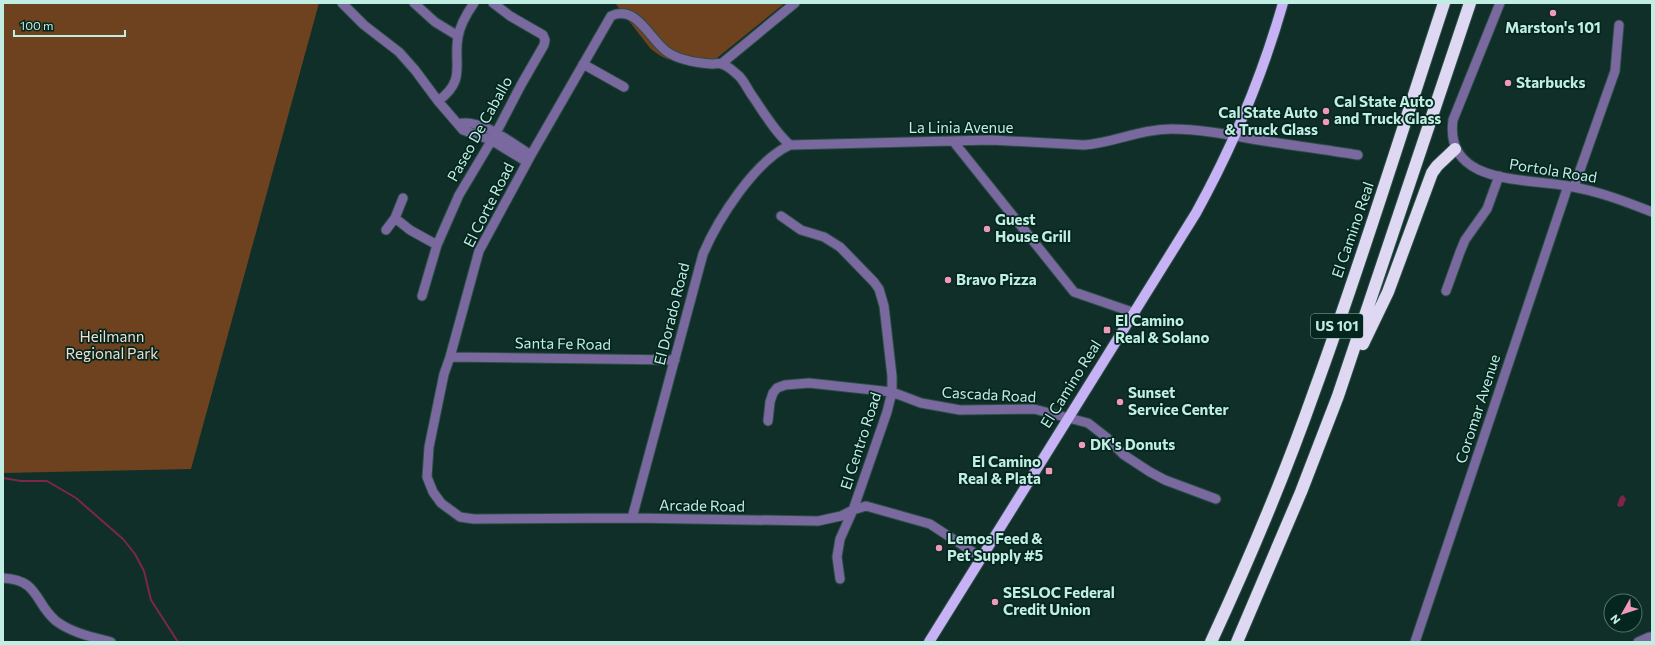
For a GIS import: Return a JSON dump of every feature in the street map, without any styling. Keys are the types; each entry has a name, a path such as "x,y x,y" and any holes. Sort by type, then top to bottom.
{"highway":[{"path":"1428,53 1439,3"},
{"name":"El Camino Real","path":"1211,642 1271,504 1314,392 1406,121 1444,3"},
{"name":"US 101","path":"1237,642 1301,492 1338,396 1470,3"},
{"path":"1338,396 1388,292 1432,173 1437,166 1455,149"}],"main road":[{"name":"El Camino Real","path":"929,642 1196,213 1235,136 1258,80 1283,3"}],"street":[{"path":"342,3 364,24 399,52 458,124 465,122 494,136 529,158"},
{"path":"414,3 435,22 458,36"},
{"path":"438,101 448,93 456,78 458,64 458,36 468,11 474,3"},
{"name":"Paseo De Caballo","path":"422,296 437,245 459,195 540,54 545,40 543,35 510,16 493,3"},
{"path":"790,145 778,132 740,78 732,70 721,64 796,3"},
{"path":"1455,149 1451,131 1453,120 1500,3"},
{"name":"El Corte Road","path":"427,477 435,416 444,374 450,357 478,251 529,158 611,16 617,13 629,14 635,18 659,45 673,55 690,61 721,64"},
{"name":"Coromar Avenue","path":"1415,642 1571,186 1615,71 1619,25"},
{"path":"584,64 624,87"},
{"name":"La Linia Avenue","path":"790,145 1006,141 1084,145 1096,144 1151,130 1170,129 1206,131 1358,155"},
{"path":"953,141 1074,292 1135,313"},
{"name":"El Dorado Road","path":"632,518 675,360 699,264 708,241 741,190 757,170 780,150 790,145"},
{"name":"Portola Road","path":"1455,149 1466,163 1478,170 1499,176 1571,186 1601,192 1652,212"},
{"path":"1446,291 1465,240 1487,209 1499,176"},
{"path":"386,230 395,218 403,198"},
{"name":"El Centro Road","path":"781,216 801,230 824,237 840,246 874,282 879,289 884,306 892,376 892,392 887,412 853,510 840,539 837,556 840,579"},
{"path":"395,218 415,233 437,245"},
{"name":"Santa Fe Road","path":"450,357 675,360"},
{"name":"Cascada Road","path":"768,421 772,395 777,388 785,385 821,383 892,392 938,407 960,410 1034,409 1088,423 1096,428 1124,455 1150,472 1164,480 1216,499"},
{"name":"Arcade Road","path":"427,477 433,492 441,504 460,517 474,519 632,518 818,521 841,516 866,506 930,524 982,558"},
{"path":"3,578 21,582 29,586 50,616 66,627 77,633 111,642"},
{"path":"1638,642 1652,637"}],"green space":[{"name":"Heilmann Regional Park","path":"3,3 319,3 191,469 3,473"},
{"path":"615,3 785,3 707,66 677,62 657,53 650,48"}],"shaded area":[{"path":"1623,495 1626,499 1623,506 1619,507 1617,505 1620,497"}],"waterway":[{"path":"3,478 21,481 47,481 76,498 123,539 135,554 144,571 151,600 178,642"}],"place":[{"name":"Marston's 101","path":"1553,13"},
{"name":"Starbucks","path":"1508,83"},
{"name":"Cal State Auto and Truck Glass","path":"1326,111"},
{"name":"Cal State Auto & Truck Glass","path":"1326,122"},
{"name":"Guest House Grill","path":"987,229"},
{"name":"Bravo Pizza","path":"948,280"},
{"name":"El Camino Real & Solano","path":"1107,330"},
{"name":"Sunset Service Center","path":"1120,402"},
{"name":"DK's Donuts","path":"1082,445"},
{"name":"El Camino Real & Plata","path":"1049,471"},
{"name":"Lemos Feed & Pet Supply #5","path":"939,548"},
{"name":"SESLOC Federal Credit Union","path":"995,602"}]}
